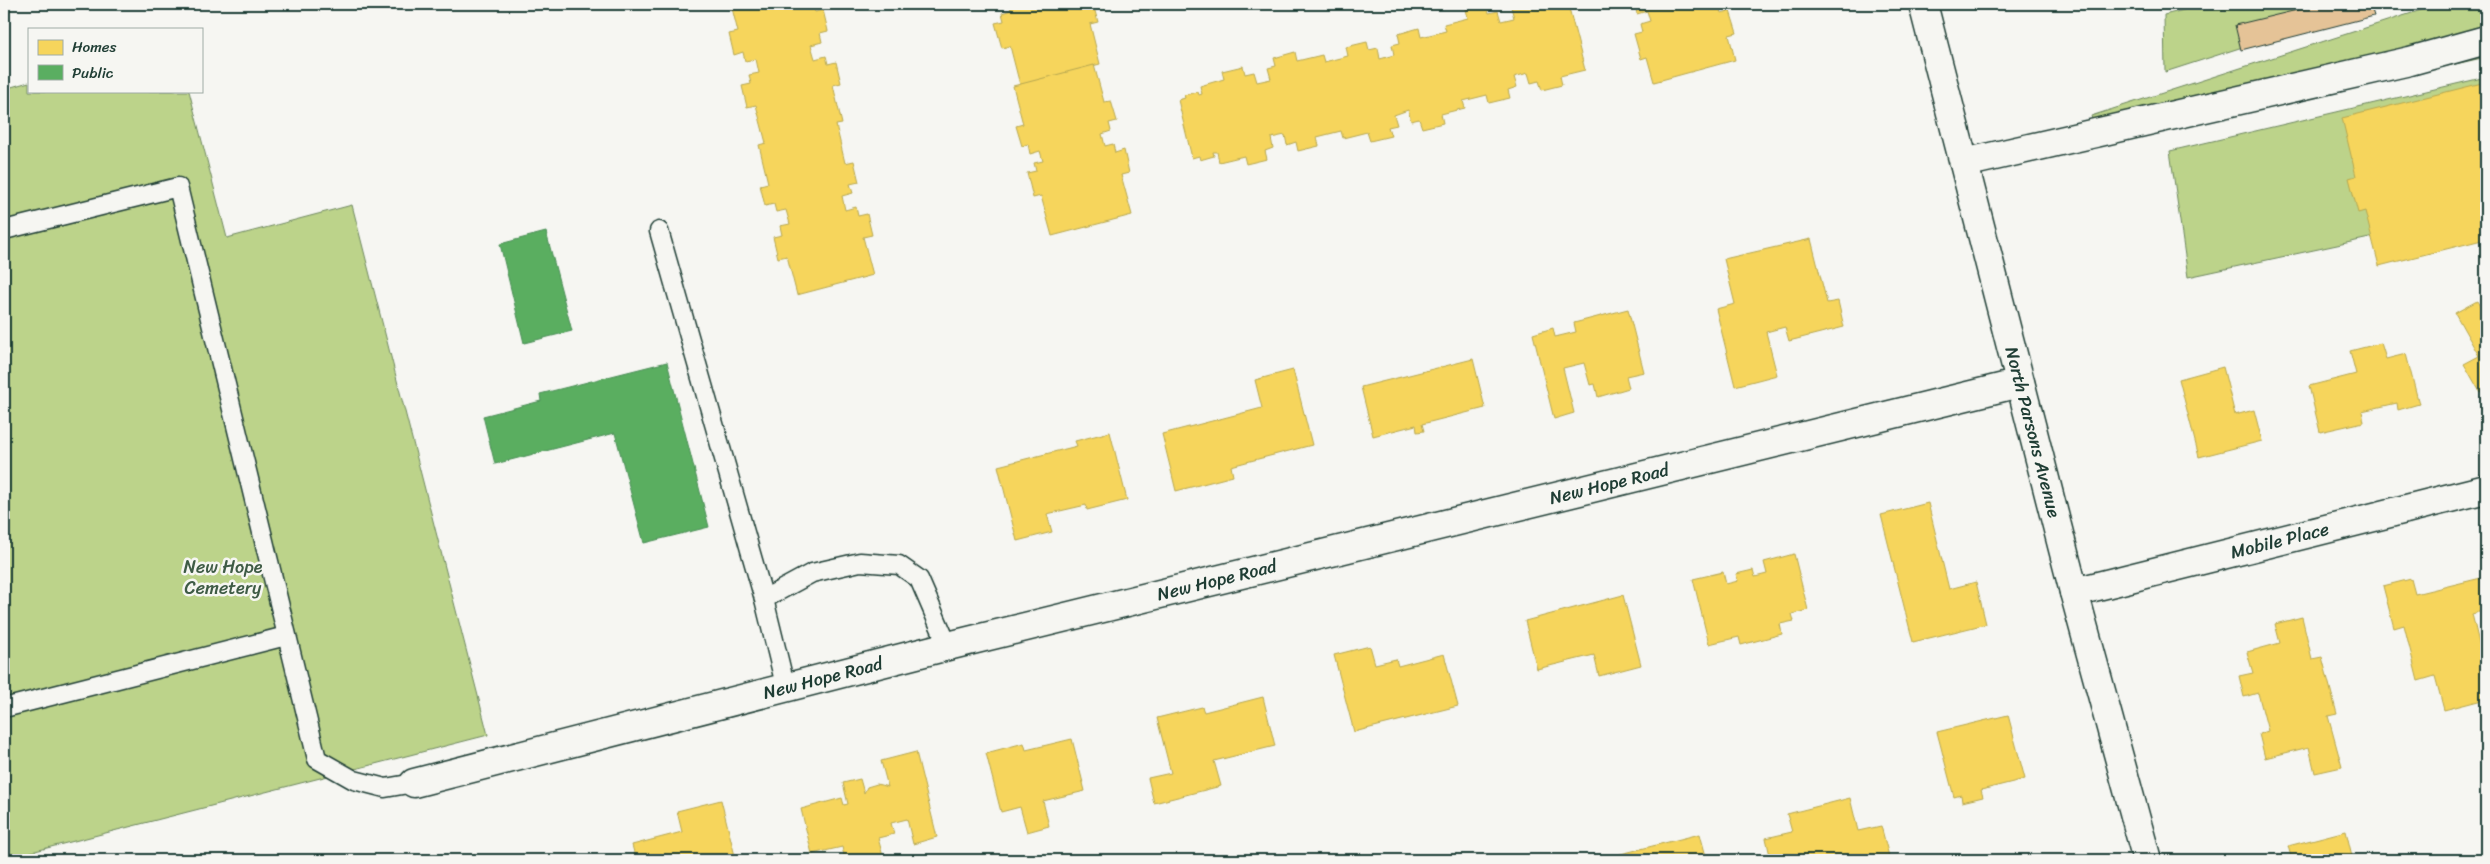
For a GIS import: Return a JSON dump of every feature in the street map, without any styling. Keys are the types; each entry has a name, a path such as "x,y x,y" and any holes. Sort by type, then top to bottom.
{"street":[{"name":"North Parsons Avenue","path":"1923,4 2074,592 2147,860"},
{"path":"1964,163 2410,61 2486,40"},
{"name":"New Hope Road","path":"414,783 948,646 2020,383"},
{"name":"Mobile Place","path":"2074,592 2486,489"}],"lane":[{"path":"4,230 178,186 317,759 354,780 385,788 414,783"},
{"path":"659,231 764,599 786,689"},
{"path":"764,599 812,573 860,562 899,565 919,579 948,646"},
{"path":"4,708 286,636"}],"green space":[{"path":"2207,4 2376,4 2165,72 2164,15"},
{"path":"2440,4 2486,4 2486,57 2101,146 2091,116"},
{"path":"2486,77 2486,213 2188,277 2170,151"},
{"name":"New Hope Cemetery","path":"28,82 28,92 189,92 227,238 352,205 488,735 4,859 4,89"}],"building: Homes":[{"path":"731,4 812,4 815,12 823,10 828,31 820,33 822,42 811,45 815,59 826,56 828,64 836,62 841,83 833,85 842,124 836,125 845,163 854,161 859,182 850,184 853,193 842,196 845,210 856,207 858,216 867,214 872,235 863,237 873,275 797,295 787,256 778,258 773,237 782,235 780,226 790,224 786,210 776,212 774,204 765,206 760,185 768,183 759,145 766,143 756,105 747,107 742,86 751,84 749,75 759,73 756,59 745,61 743,52 734,55 729,34 738,32"},
{"path":"1010,4 1093,4 1098,22 1090,24 1100,64 1020,85 1010,46 1002,48 995,23 1004,21 1002,13 1011,10"},
{"path":"1487,4 1489,13 1498,11 1501,21 1514,18 1511,7 1520,4 1568,4 1585,70 1560,76 1562,85 1542,90 1539,81 1531,83 1528,73 1514,77 1517,87 1508,90 1510,98 1489,103 1487,95 1463,101 1465,108 1441,114 1443,123 1422,128 1419,119 1411,121 1408,110 1394,115 1397,125 1388,127 1391,136 1370,141 1367,132 1343,138 1341,131 1317,137 1319,146 1298,151 1296,142 1287,145 1285,135 1271,138 1273,148 1265,151 1267,159 1246,164 1244,156 1219,162 1217,152 1213,152 1214,156 1200,160 1199,156 1192,158 1178,100 1185,98 1184,95 1198,92 1199,95 1202,94 1200,86 1224,79 1222,71 1243,66 1245,74 1254,72 1257,82 1271,79 1268,68 1276,66 1274,58 1295,52 1297,61 1322,55 1324,62 1348,56 1346,47 1367,42 1369,50 1378,48 1380,59 1394,55 1392,45 1400,43 1398,34 1419,28 1421,37 1446,31 1444,24 1468,18 1466,9"},
{"path":"1628,4 1711,4 1712,7 1719,5 1721,13 1730,11 1737,33 1729,35 1735,60 1654,82 1647,57 1641,59 1634,34 1642,32 1640,24 1650,21 1647,11 1637,14 1635,5 1628,7"},
{"path":"1094,65 1104,102 1111,101 1117,121 1109,123 1111,131 1102,134 1105,146 1113,144 1115,153 1124,150 1129,173 1121,175 1132,215 1052,236 1041,196 1033,198 1027,173 1036,171 1034,163 1043,161 1040,151 1030,154 1028,144 1022,146 1016,126 1023,124 1013,86"},
{"path":"2486,82 2486,239 2379,266 2365,211 2358,213 2349,178 2356,176 2342,118"},
{"path":"1811,239 1827,303 1838,301 1844,327 1789,341 1785,327 1766,332 1777,375 1735,386 1716,309 1735,304 1724,259"},
{"path":"2477,301 2486,317 2486,389 2480,392 2464,364 2479,356 2455,313"},
{"path":"1628,309 1644,372 1626,376 1629,388 1598,397 1595,384 1590,385 1584,363 1563,368 1574,413 1554,419 1533,334 1553,328 1555,337 1576,332 1574,323"},
{"path":"2381,343 2386,359 2406,354 2419,404 2398,410 2397,403 2362,411 2364,422 2320,432 2309,386 2356,374 2350,351"},
{"path":"1473,359 1485,408 1422,424 1424,431 1417,432 1416,425 1373,436 1361,387"},
{"path":"2223,367 2235,415 2254,410 2262,441 2199,457 2179,379"},
{"path":"1293,370 1312,445 1231,466 1233,476 1176,491 1162,434 1262,408 1255,380"},
{"path":"1110,432 1127,500 1087,510 1086,505 1047,514 1052,532 1017,541 998,466 1077,446 1075,441"},
{"path":"1928,503 1949,589 1976,582 1986,624 1913,642 1881,515"},
{"path":"1794,554 1808,610 1792,614 1794,621 1780,624 1782,634 1741,645 1739,637 1709,644 1693,579 1723,572 1726,584 1738,581 1736,574 1753,570 1755,577 1767,574 1764,562"},
{"path":"2481,578 2486,610 2472,614 2486,672 2486,699 2444,710 2435,676 2418,681 2404,625 2394,628 2383,586 2411,579 2415,594"},
{"path":"1623,595 1641,665 1599,676 1594,655 1537,669 1525,621"},
{"path":"2302,617 2312,659 2322,657 2337,714 2328,716 2342,767 2315,773 2309,747 2265,758 2259,734 2268,731 2258,693 2244,697 2239,676 2253,673 2247,652 2280,643 2275,624"},
{"path":"1370,646 1375,664 1396,659 1398,666 1444,654 1458,706 1354,732 1334,655"},
{"path":"1263,697 1275,746 1214,761 1221,786 1154,803 1148,778 1171,773 1157,718 1202,707 1204,712"},
{"path":"2008,715 2025,779 1981,790 1983,797 1962,802 1961,795 1954,797 1937,732"},
{"path":"1072,739 1085,791 1043,801 1049,826 1027,832 1020,807 1001,812 986,753 1024,743 1026,750"},
{"path":"916,752 937,837 913,844 907,819 891,823 894,834 878,838 884,860 845,860 842,847 812,854 801,809 842,798 844,805 848,804 843,783 860,779 864,793 867,787 877,784 888,787 881,761"},
{"path":"1850,798 1858,831 1881,826 1890,860 1771,860 1766,838 1792,832 1787,814"},
{"path":"721,800 736,860 636,860 632,845 682,832 677,811"},
{"path":"2346,831 2353,860 2292,860 2288,846"},
{"path":"1700,834 1707,860 1597,860"}],"building: Public":[{"path":"546,232 572,331 524,343 500,244"},
{"path":"667,362 709,527 644,543 615,433 495,464 483,416 541,401 540,394"}],"building: Other":[{"path":"2322,4 2370,4 2374,16 2241,50 2235,25"}]}
